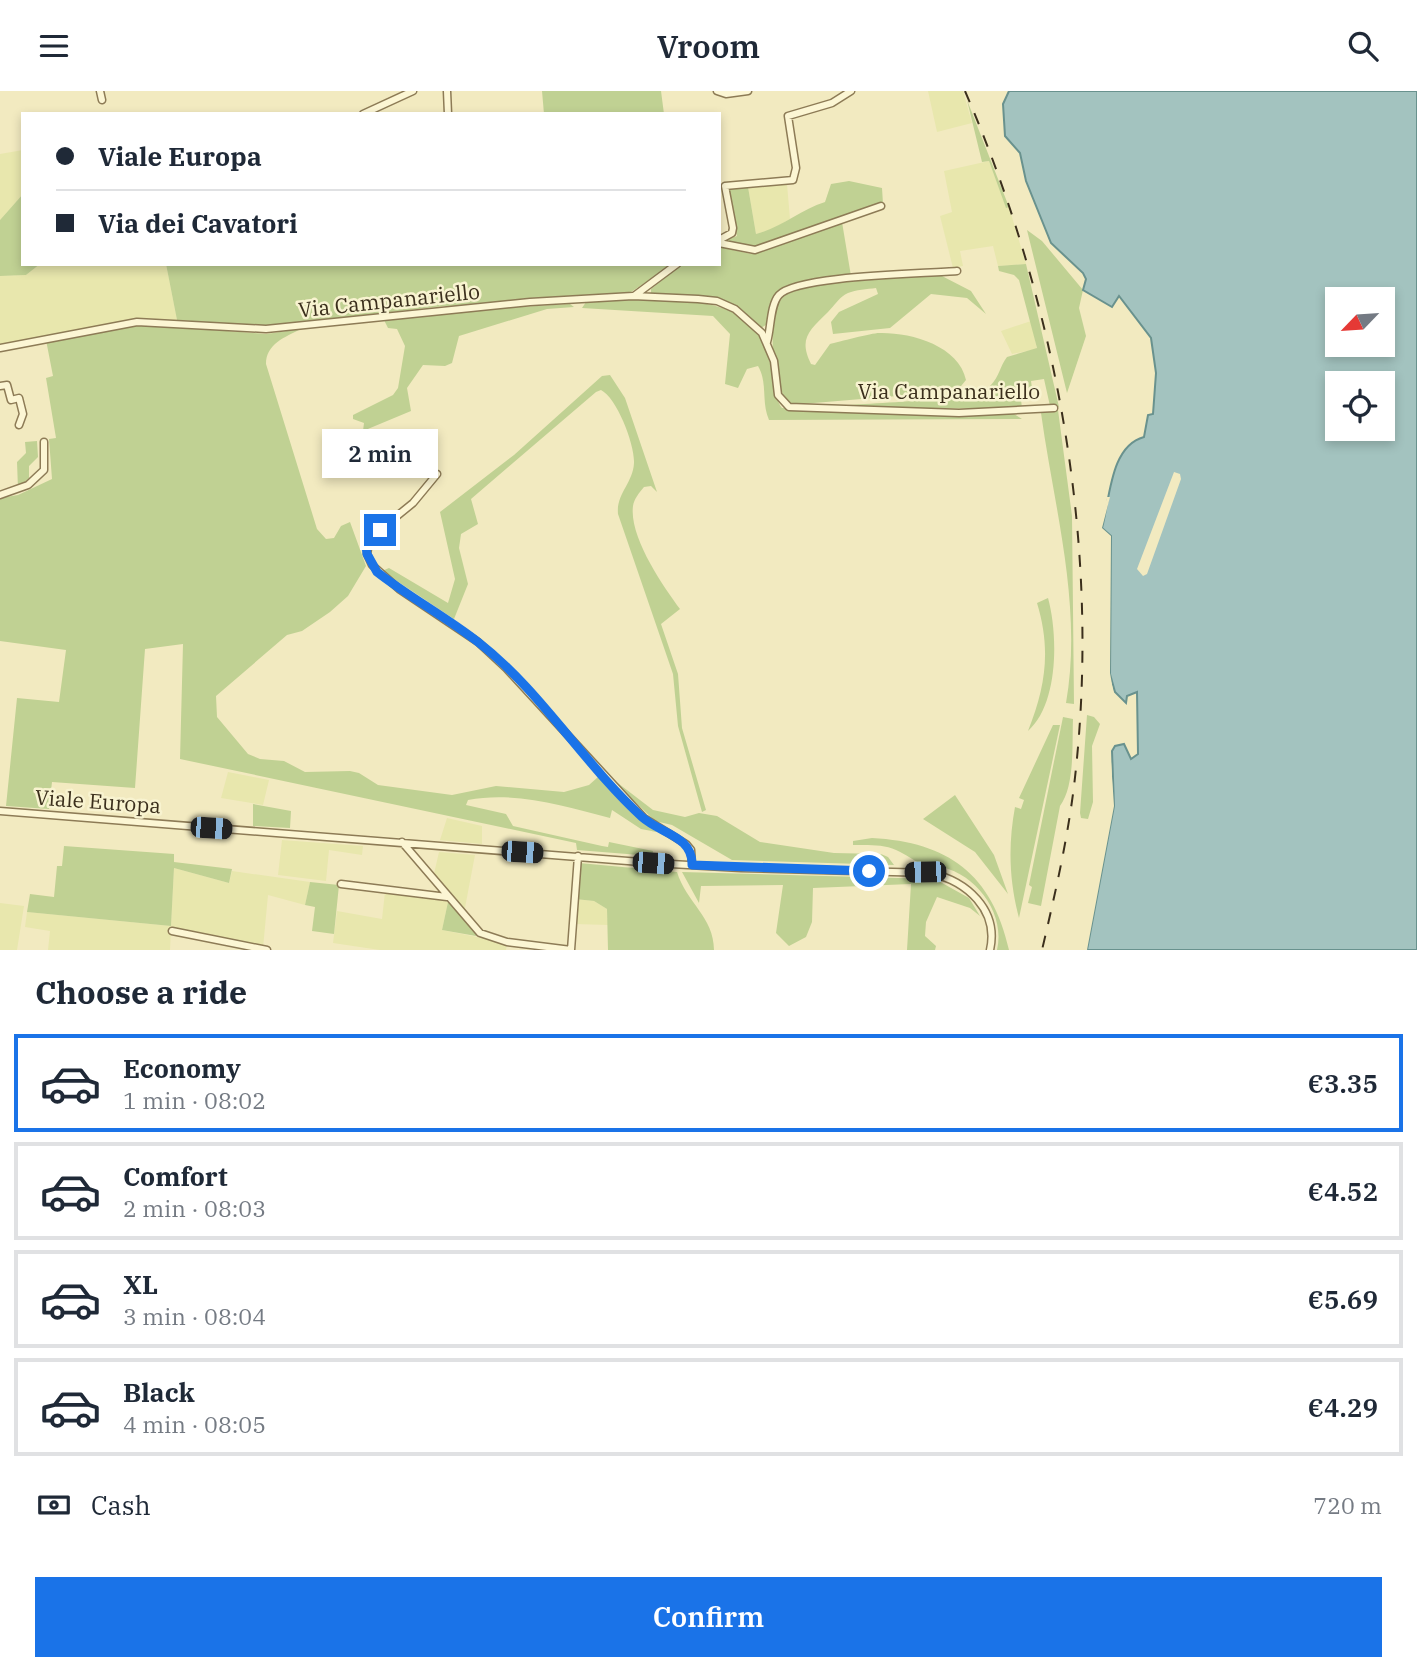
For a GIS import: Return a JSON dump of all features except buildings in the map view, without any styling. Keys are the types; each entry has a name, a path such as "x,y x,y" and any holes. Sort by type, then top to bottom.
{"street":[{"path":"100,91 102,100"},
{"path":"367,112 413,91"},
{"path":"447,91 449,112"},
{"path":"716,91 726,94 748,91"},
{"path":"721,240 732,233 733,228 723,189 725,186 793,180 796,168 788,116 832,103 851,91"},
{"path":"721,242 755,250 881,206"},
{"path":"632,296 650,287 675,266"},
{"name":"Via Campanariello","path":"767,342 775,301 792,286 850,278 957,271"},
{"name":"Via Campanariello","path":"0,348 137,322 266,329 440,309 632,296 716,301 735,309 755,326 767,342 774,361 778,395 789,407 959,413 1054,408"},
{"path":"0,386 7,385 11,400 19,398 23,414 19,425"},
{"path":"0,495 28,485 44,470 44,442"},
{"path":"437,474 413,503 370,538 367,554 372,565 399,589 478,642 644,818 686,844 691,850 692,865"},
{"name":"Viale Europa","path":"0,811 692,865 939,874 957,882 979,900 988,919 990,950"},
{"path":"402,842 447,897 485,936 571,950 578,856"},
{"path":"341,884 447,897"},
{"path":"172,931 267,950"}],"shaded area":[{"path":"928,91 963,91 972,123 937,132"},
{"path":"21,150 21,196 0,220 0,154"},
{"path":"989,161 1006,207 1009,207 1026,264 998,266 993,246 960,251 963,266 953,268 940,216 952,212 944,171"},
{"path":"787,184 790,219 773,229 756,234 748,187"},
{"path":"37,266 166,266 177,320 132,320 0,345 0,276 26,275"},
{"path":"1031,321 1037,349 1012,354 1001,331"},
{"path":"228,772 269,780 263,805 221,798"},
{"path":"447,818 482,826 482,844 440,840"},
{"path":"282,840 363,846 362,855 329,850 326,881 278,875"},
{"path":"439,852 475,855 464,913 433,878"},
{"path":"174,868 229,883 232,871 310,882 305,905 268,895 263,948 171,929 170,950 48,950 50,931 25,927 27,912 171,926"},
{"path":"385,892 448,902 442,930 507,943 506,950 380,950 333,943 337,911 382,919"},
{"path":"575,899 594,901 607,909 608,925 574,924"},
{"path":"0,903 24,906 17,950 0,950"}],"green space":[{"path":"542,91 661,91 664,112 544,112"},
{"path":"967,100 1009,207 1006,208 989,161 982,162"},
{"path":"849,181 882,188 883,204 753,247 725,240 737,236 727,192 730,188 748,187 756,234 825,202 831,184"},
{"path":"21,196 21,266 37,266 26,275 0,276 0,220"},
{"path":"842,222 851,276 789,285 771,301 769,321 760,328 732,305 651,293 651,289 680,266 721,266 721,247 751,254"},
{"path":"1027,230 1042,241 1083,290 1079,308 1086,336 1067,393"},
{"path":"1026,264 1059,407 1050,406 1044,379 1031,381 1032,388 1020,389 1022,409 829,407 940,399 980,391 991,385 1007,357 1037,348 1019,280 1014,275 999,271 998,266"},
{"path":"166,266 670,266 628,294 526,298 500,305 444,306 269,326 177,320"},
{"path":"940,275 971,291 986,314 967,298 931,294 890,328 833,334 831,322 839,312 878,294 876,288 858,290 842,296 816,324 806,341 807,355 811,364 815,365 830,344 879,333 918,338 943,349 954,358 966,380 957,391 790,405 778,382 773,349 775,315 785,291 829,283"},
{"path":"641,299 720,307 737,314 752,325 763,340 771,361 775,391 782,408 1014,414 1022,419 769,420 763,379 758,366 747,369 738,388 725,384 730,334 713,316 582,308 586,302"},
{"path":"570,304 574,307 547,309 459,336 452,363 445,366 423,365 407,388 411,411 363,431 364,423 353,419 353,415 393,395 398,388 405,346 397,329 388,328 384,320 439,312"},
{"path":"135,324 266,334 301,329 273,346 266,364 317,529 326,539 334,538 341,526 350,522 366,566 348,596 330,612 302,631 287,635 216,696 217,717 248,754 260,759 284,761 305,772 350,771 359,773 378,785 452,795 496,786 564,792 589,785 598,777 642,822 657,832 641,829 612,810 610,818 540,801 504,797 468,800 466,805 506,814 513,826 602,846 608,847 609,842 653,851 652,856 577,850 576,843 180,759 183,644 145,649 135,788 52,782 49,809 6,806 17,698 59,702 66,650 0,641 0,498 18,495 52,479 49,439 56,438 46,378 53,376 46,340"},
{"path":"610,375 625,398 657,492 651,486 644,487 634,503 633,518 649,561 680,609 661,624 678,674 682,728 706,810 702,812 678,726 673,674 618,514 620,500 633,470 632,445 619,412 601,390 471,499 478,524 461,534 459,548 468,584 454,619 382,571 389,568 448,603 455,579 440,512 514,455 602,376"},
{"path":"1058,410 1072,516 1074,704 1066,703 1070,667 1069,594 1041,413"},
{"path":"37,441 38,457 29,466 29,478 18,489 17,462 26,453 25,442"},
{"path":"1048,598 1054,649 1051,687 1046,704 1028,731 1039,698 1044,667 1044,636 1037,603"},
{"path":"1087,715 1094,717 1100,724 1092,746 1093,802 1088,819 1081,818 1080,813"},
{"path":"1063,717 1073,719 1070,776 1065,798 1060,806 1041,906 1028,903 1032,887 1029,885"},
{"path":"1053,725 1060,725 1019,918 1011,863 1015,807 1021,809 1024,800 1019,798"},
{"path":"606,774 653,810 685,817 699,813 717,816 760,842 834,853 881,854 888,857 894,865 732,860 672,825 655,821"},
{"path":"955,795 994,855 1008,894 975,852 923,819"},
{"path":"253,804 291,811 290,828 253,826"},
{"path":"872,838 923,847 944,855 963,867 991,901 1009,950 997,950 999,936 992,908 984,896 963,876 950,869 926,866 891,848 853,845 853,841"},
{"path":"64,846 174,854 174,862 232,869 229,883 174,868 171,926 27,912 30,894 54,897 57,866 62,866"},
{"path":"579,863 677,872 681,883 705,919 713,938 714,950 608,950 607,909 594,901 575,899"},
{"path":"682,872 935,879 969,898 980,916 970,908 937,897 926,922 925,936 936,946 935,950 907,950 911,884 813,888 812,922 806,937 789,946 776,933 783,885 701,886 699,903"},
{"path":"310,882 339,885 334,934 312,931 315,907 305,905"},
{"path":"448,902 477,932 476,936 442,930"}],"water":[{"path":"1009,91 1417,91 1417,950 1087,950 1114,806 1112,751 1115,746 1124,744 1131,759 1138,754 1137,692 1127,696 1126,703 1115,692 1110,674 1111,536 1102,528 1118,462 1133,442 1144,437 1148,415 1153,414 1156,373 1151,338 1119,296 1112,307 1083,290 1086,279 1083,273 1051,243 1026,181 1020,153 1005,136 1003,104"}],"pier":[{"path":"1174,472 1180,474 1181,479 1147,574 1143,576 1137,569"},
{"path":"1107,497 1110,497 1102,528 1111,536 1110,673 1114,696 1107,674 1108,537 1101,535 1099,529"},
{"path":"1110,747 1114,806 1087,950 1084,950 1110,805"}],"railway":[{"path":"965,91 997,171 1024,254 1064,423 1075,509 1082,595 1082,682 1076,768 1066,837 1042,950"}],"route":[{"path":"380,530 370,538 366,546 367,554 377,572 478,642 506,668 598,772 644,818 686,844 691,850 692,865 869,871"}]}
